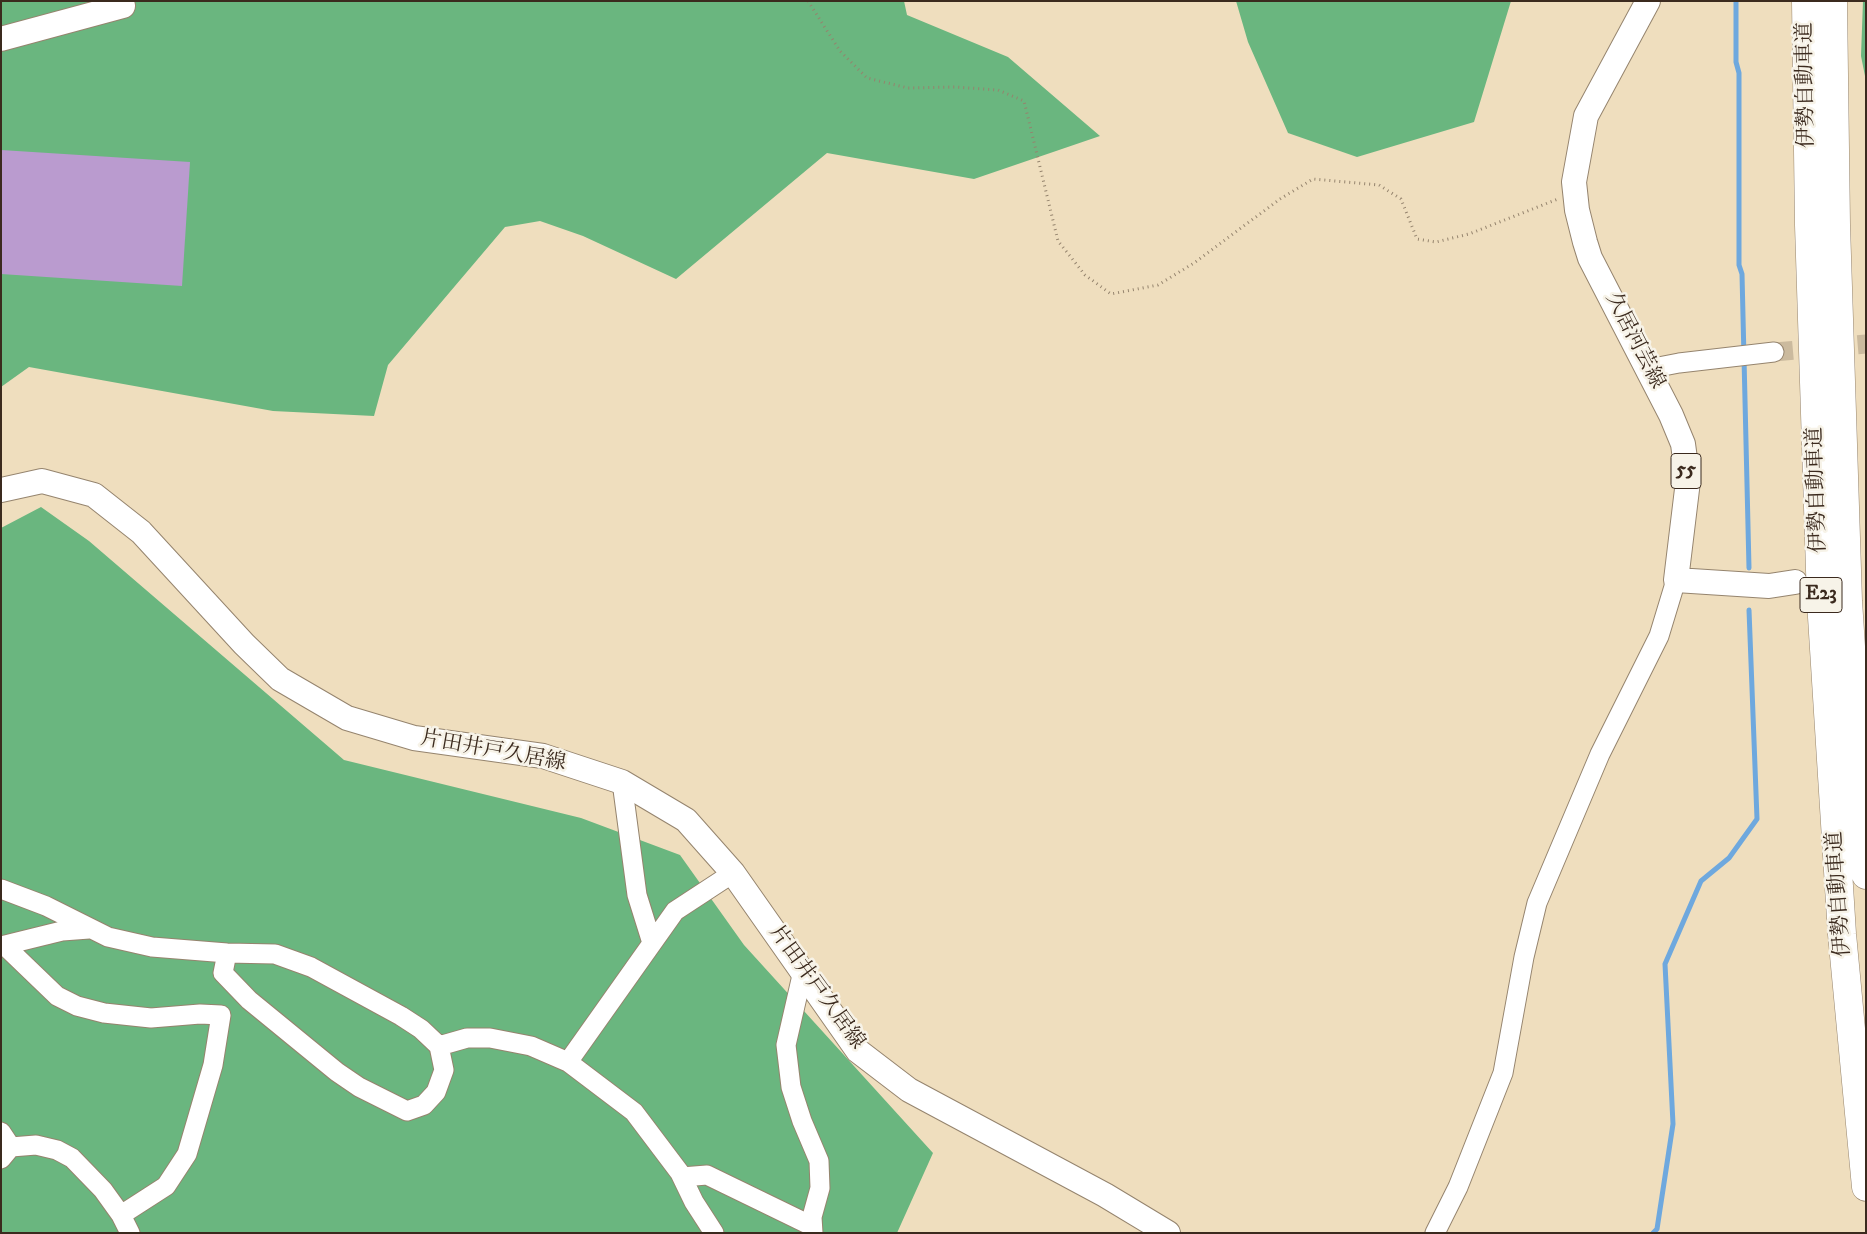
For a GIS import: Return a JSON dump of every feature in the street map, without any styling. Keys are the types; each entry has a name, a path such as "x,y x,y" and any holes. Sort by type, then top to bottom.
{"highway":[{"name":"伊勢自動車道","path":"1806,1 1809,225 1821,601 1842,934 1866,1187"},
{"name":"伊勢自動車道","path":"1833,1 1836,225 1848,591 1866,875"}],"main road":[{"name":"久居河芸線","path":"1648,1 1586,116 1574,182 1574,192 1590,258 1648,369 1680,437 1688,481 1676,580"},
{"path":"1,39 123,6"},
{"name":"片田井戸久居線","path":"1,490 42,481 94,494 142,532 244,644 280,680 347,718 414,738 543,756 622,782 686,820 733,873 858,1051 910,1090 1105,1195 1168,1233"},
{"path":"1676,580 1768,586 1795,582"}],"street":[{"path":"1648,369 1679,363 1774,352"},
{"path":"1436,1233 1458,1187 1503,1073 1524,956 1538,903 1600,754 1659,636 1676,580"},
{"path":"622,782 636,895 652,942"},
{"path":"568,1062 675,911 733,873"},
{"path":"1,889 46,906 108,937 152,948 227,954 275,954 310,966 421,1029 438,1046 444,1070 436,1092 424,1105 407,1111 393,1105 337,1072 249,1000 223,972 227,954"},
{"path":"3,946 62,931 90,929"},
{"path":"3,946 57,996 77,1006 104,1013 151,1018 200,1014 221,1015 213,1065 187,1154 166,1186 121,1215"},
{"path":"803,972 786,1044 791,1087 802,1121 819,1161 820,1188 812,1217 813,1229"},
{"path":"438,1046 467,1038 490,1038 531,1046 568,1062 634,1112 682,1176 694,1202 714,1233"},
{"path":"5,1146 36,1145 57,1150 72,1158 103,1190 121,1215 130,1233"},
{"path":"682,1176 707,1175 813,1229"}],"path":[{"path":"808,1 840,50 867,78 908,88 955,87 998,90 1024,101 1058,241 1085,275 1111,294 1158,285 1194,264 1280,199 1313,179 1379,185 1401,199 1417,239 1436,242 1469,234 1574,192"}],"green space":[{"path":"1,1 904,1 907,15 1008,57 1100,136 974,179 827,153 676,279 583,236 540,221 505,227 388,365 374,416 273,411 29,367 1,387"},
{"path":"1236,1 1511,1 1474,122 1357,157 1288,133 1248,42"},
{"path":"1863,1 1866,1 1866,81 1861,56"},
{"path":"41,507 89,541 344,760 581,818 680,855 744,945 933,1153 897,1233 1,1233 1,528"}],"building":[{"path":"1,150 190,162 182,286 1,274"}],"waterway":[{"path":"1736,1 1736,62 1739,73 1739,265 1742,274 1749,568"},
{"path":"1653,1233 1657,1229 1673,1124 1665,964 1701,881 1729,858 1757,819 1749,610"}],"tunnel":[{"path":"1774,352 1866,344"}]}
